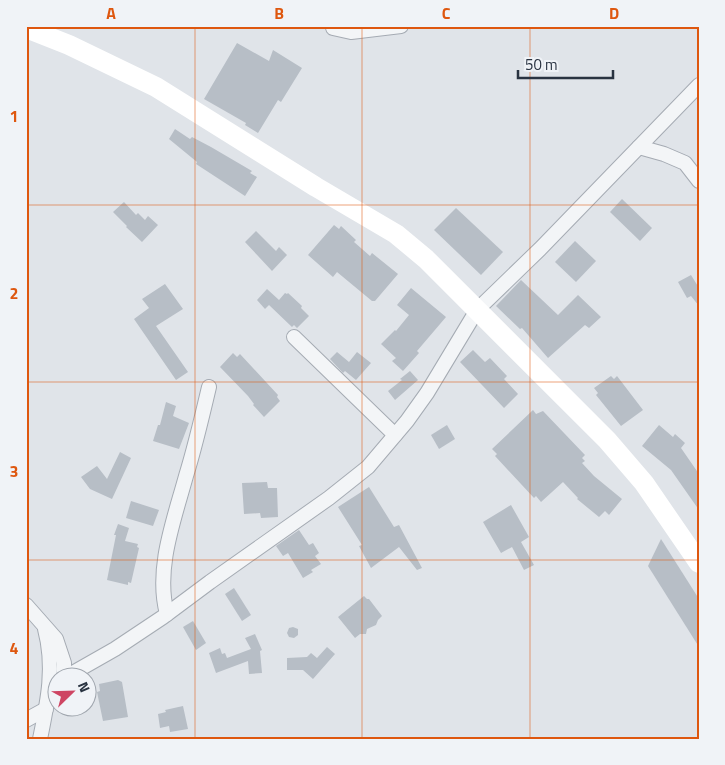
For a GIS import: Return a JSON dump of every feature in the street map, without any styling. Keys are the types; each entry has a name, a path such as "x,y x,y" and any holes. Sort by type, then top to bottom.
{"main road":[{"path":"26,28 69,45 156,87 316,188 396,234 426,259 607,440 644,483 699,563"}],"street":[{"path":"333,28 352,32 401,26"},
{"path":"82,668 115,649 166,614 329,498 368,467 427,393 477,310 640,147 699,85"},
{"path":"640,147 685,163 699,181"},
{"path":"294,337 395,435"},
{"path":"166,614 162,579 173,522 208,387"},
{"path":"680,534 699,545"},
{"path":"26,605 56,639 64,668"},
{"path":"45,628 52,668"},
{"path":"26,720 48,704"},
{"path":"40,739 48,710"}],"building":[{"path":"237,43 269,61 273,50 302,68 281,102 278,100 258,133 245,125 246,123 204,99"},
{"path":"175,129 190,139 192,137 252,171 250,173 257,177 245,196 196,164 197,162 169,139"},
{"path":"622,199 652,228 640,241 610,212"},
{"path":"124,202 136,215 138,213 145,220 148,216 158,225 142,242 113,212"},
{"path":"456,208 503,252 481,275 434,230"},
{"path":"334,225 339,229 341,226 356,240 354,242 370,256 372,253 398,274 375,301 372,301 337,272 333,277 308,255"},
{"path":"256,231 276,251 279,247 287,255 272,271 245,242"},
{"path":"575,241 596,261 576,282 555,262"},
{"path":"691,275 699,288 699,306 691,296 687,298 678,282"},
{"path":"521,280 558,315 578,295 601,317 589,328 585,325 548,358 522,328 520,329 496,306"},
{"path":"165,284 183,309 156,326 188,372 176,380 134,319 149,308 142,299"},
{"path":"411,288 446,317 417,351 419,353 403,371 392,361 396,358 381,344 396,331 409,315 397,305"},
{"path":"267,289 279,300 285,293 288,293 302,306 301,308 309,316 297,328 294,325 292,327 269,305 265,309 257,300"},
{"path":"473,350 485,362 490,358 507,376 504,379 518,394 504,408 460,362"},
{"path":"337,352 349,362 357,352 371,363 356,380 345,371 343,373 330,359"},
{"path":"233,353 237,357 240,354 278,395 277,397 280,401 264,417 248,396 220,367"},
{"path":"410,371 418,380 395,400 388,391"},
{"path":"611,376 614,379 617,376 643,410 621,426 596,395 598,393 594,388"},
{"path":"166,402 176,406 173,416 189,423 179,449 153,441 158,425 160,425"},
{"path":"533,410 536,414 543,411 585,455 582,458 585,461 582,463 594,476 622,499 609,515 605,511 599,517 577,499 563,482 541,502 536,496 534,498 495,456 497,454 492,449"},
{"path":"447,425 455,439 439,449 431,435"},
{"path":"659,425 673,437 675,434 685,443 681,448 699,474 699,510 671,470 642,446"},
{"path":"120,452 131,458 112,499 90,489 81,477 97,466 107,479"},
{"path":"267,482 268,488 277,488 278,517 261,518 260,513 244,514 242,483"},
{"path":"369,487 394,527 399,525 422,568 417,570 399,547 371,568 359,546 362,545 338,507"},
{"path":"131,501 159,510 153,526 126,518"},
{"path":"511,505 529,537 521,542 534,565 524,570 512,547 501,553 483,522"},
{"path":"118,524 129,528 125,541 138,544 137,547 139,548 131,583 128,582 128,585 107,580 116,535 114,535"},
{"path":"299,530 309,545 313,543 319,553 315,556 321,564 303,578 288,553 283,556 276,546"},
{"path":"661,539 699,599 699,647 648,566"},
{"path":"234,588 251,615 242,621 225,594"},
{"path":"364,596 369,599 382,616 376,625 367,629 366,634 360,634 355,638 338,617"},
{"path":"193,621 206,643 196,650 183,627"},
{"path":"289,628 298,629 298,635 294,638 289,637 287,633"},
{"path":"255,634 262,650 260,651 262,673 249,674 248,661 216,673 209,653 220,648 222,654 225,653 227,658 251,649 245,638"},
{"path":"327,647 335,654 313,679 303,670 287,670 287,658 307,657 311,653 317,658"},
{"path":"118,680 122,682 128,717 103,721 98,697 98,692 100,691 99,684"},
{"path":"183,706 188,729 170,732 169,726 160,728 158,714 166,712 165,710"}]}
